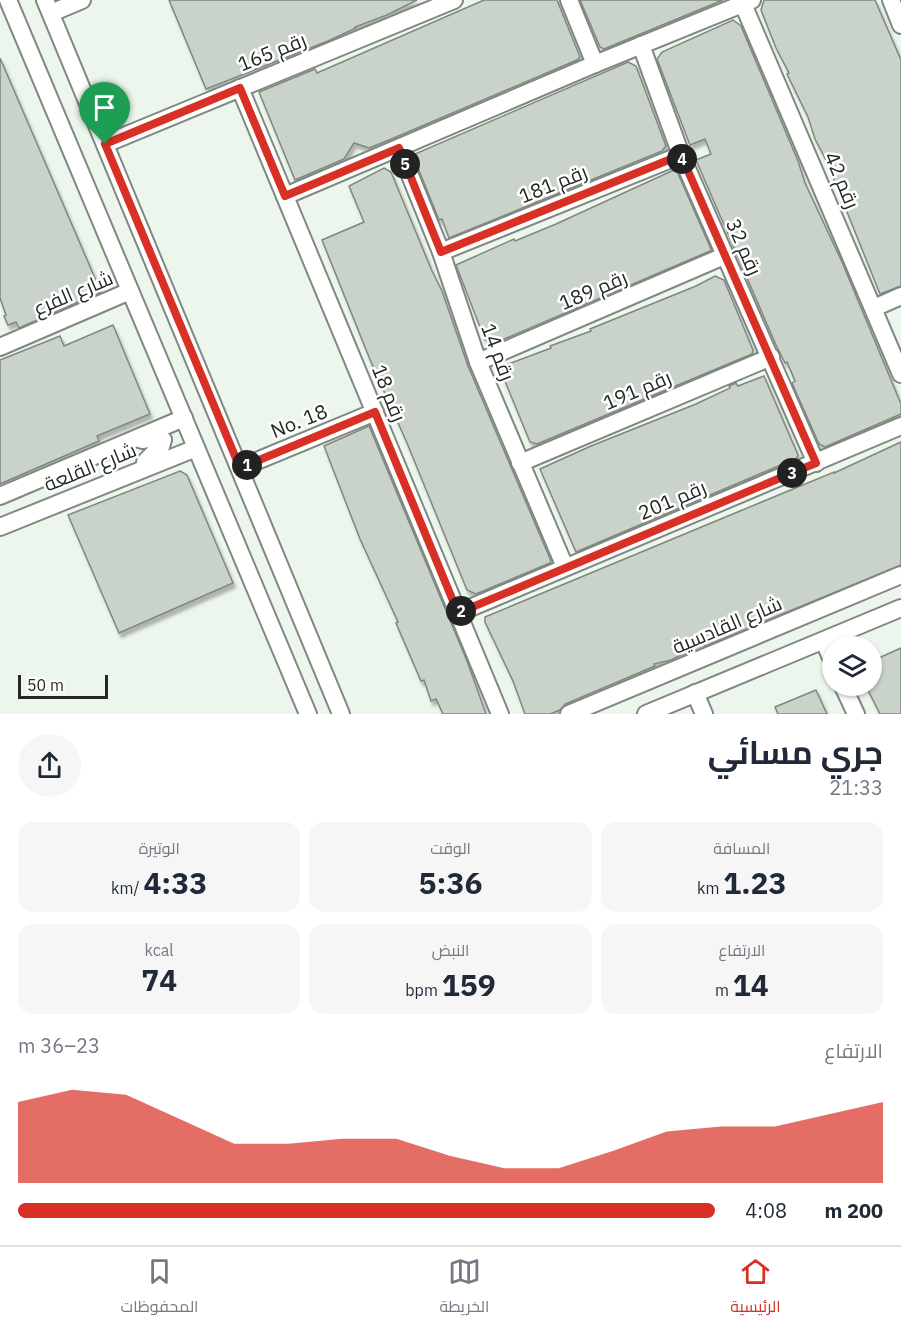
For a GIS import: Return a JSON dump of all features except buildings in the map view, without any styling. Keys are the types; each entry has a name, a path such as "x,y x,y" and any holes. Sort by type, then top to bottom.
{"street":[{"path":"8,0 308,714"},
{"path":"82,0 48,7 341,714"},
{"name":"رقم 165","path":"105,144 454,0"},
{"path":"569,0 595,64"},
{"path":"891,0 901,25"},
{"path":"285,196 747,2"},
{"name":"رقم 42","path":"747,2 901,374"},
{"name":"رقم 32","path":"641,45 681,155 816,463"},
{"name":"رقم 18","path":"240,88 500,714"},
{"name":"رقم 14","path":"399,148 441,252 478,362 565,567"},
{"name":"رقم 181","path":"441,252 681,155"},
{"name":"رقم 189","path":"478,362 724,256"},
{"name":"شارع الفرع","path":"2,342 130,291"},
{"path":"874,308 901,296"},
{"name":"رقم 191","path":"520,463 771,357"},
{"name":"No. 18","path":"240,468 375,412"},
{"name":"شارع القلعة","path":"0,496 184,418"},
{"name":"رقم 201","path":"458,613 901,426"},
{"path":"132,440 159,437 163,440 160,450 148,458 143,468"},
{"name":"شارع القلعة","path":"0,527 196,448"},
{"name":"شارع القادسية","path":"569,714 901,575"},
{"path":"836,636 901,608"},
{"path":"646,714 822,642"},
{"path":"695,693 704,714"},
{"path":"848,696 856,714"}],"route":[{"path":"240,88 285,196 399,148 441,252 681,155 816,463 458,613 375,412 240,468 105,144 240,88"}]}
